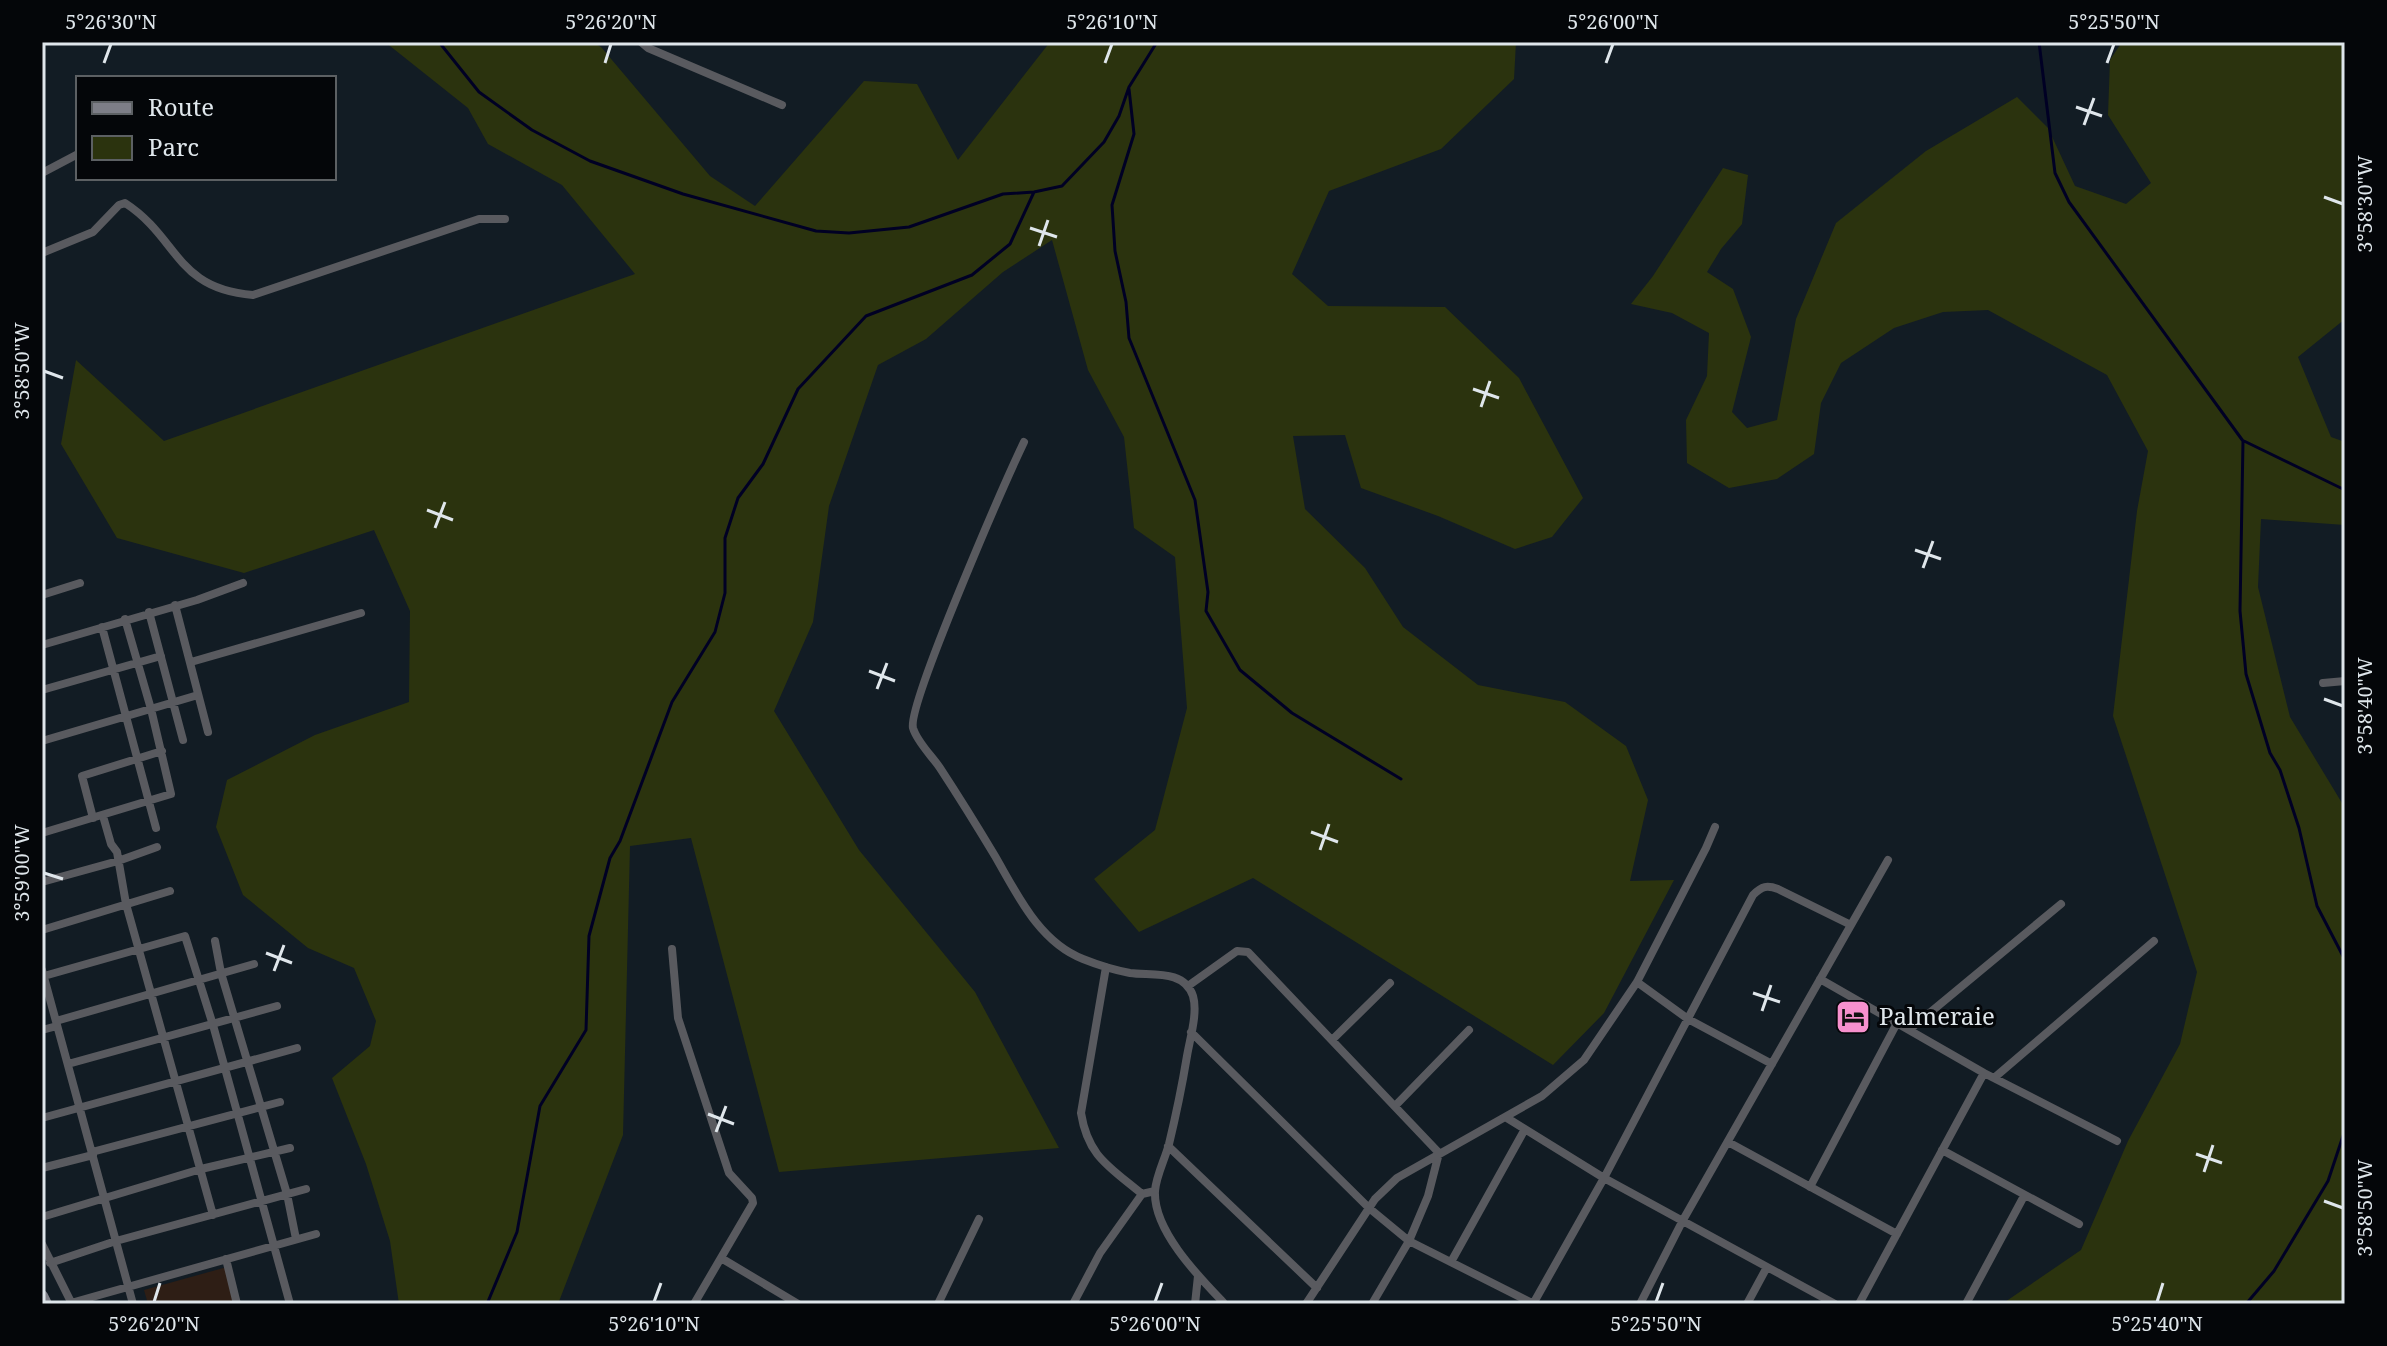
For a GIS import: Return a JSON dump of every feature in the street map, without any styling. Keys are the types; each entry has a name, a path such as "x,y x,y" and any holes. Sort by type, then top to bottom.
{"main road":[{"path":"42,1296 46,1304"}],"street":[{"path":"641,42 648,48 782,105"},
{"path":"42,173 76,155"},
{"path":"42,253 93,232 119,205 125,203 200,280 220,290 253,295 479,219 505,219"},
{"path":"1024,442 978,546 929,671 913,713 913,729 1030,914 1054,941 1067,951 1106,967 1130,973 1158,974 1178,979 1188,986 1194,998 1191,1032 1179,1104 1155,1191 1160,1217 1184,1260 1222,1303"},
{"path":"42,595 80,583"},
{"path":"42,645 243,583"},
{"path":"175,605 208,732"},
{"path":"149,612 183,740"},
{"path":"191,662 361,613"},
{"path":"42,833 171,794 125,619"},
{"path":"102,627 156,828"},
{"path":"42,690 161,656"},
{"path":"2323,683 2345,681"},
{"path":"42,741 198,695"},
{"path":"162,751 82,776 118,861 126,904 213,1215"},
{"path":"1306,1304 1369,1208 1397,1178 1542,1096 1584,1060 1637,982 1715,827"},
{"path":"42,882 157,847"},
{"path":"1640,1304 1683,1220 1888,860"},
{"path":"1191,1032 1369,1208 1409,1241 1533,1304 1604,1178 1753,895 1761,887 1778,889 1851,925"},
{"path":"42,930 170,891"},
{"path":"1909,1030 2061,904"},
{"path":"133,1304 57,1023 45,991 43,973 185,936 213,1025 290,1304"},
{"path":"215,941 221,973 287,1194 296,1239"},
{"path":"1994,1078 2154,941"},
{"path":"672,949 682,1033 729,1173 752,1198 750,1211 694,1304"},
{"path":"1188,986 1237,951 1248,952 1439,1153"},
{"path":"42,1030 254,964"},
{"path":"1106,967 1081,1113 1084,1131 1098,1157 1142,1194"},
{"path":"1820,979 1984,1073 2117,1141"},
{"path":"1637,982 1688,1019 1772,1064"},
{"path":"1332,1040 1390,983"},
{"path":"68,1064 277,1006"},
{"path":"1810,1187 1897,1023"},
{"path":"1395,1106 1469,1030"},
{"path":"42,1118 297,1048"},
{"path":"1859,1304 1984,1073"},
{"path":"42,1168 280,1102"},
{"path":"1507,1118 1604,1178 1835,1304"},
{"path":"1451,1262 1525,1129"},
{"path":"1728,1142 1897,1234"},
{"path":"1168,1146 1317,1288"},
{"path":"42,1217 201,1169 290,1148"},
{"path":"1942,1150 2079,1224"},
{"path":"1372,1304 1409,1241 1428,1196 1439,1153"},
{"path":"50,1263 116,1241 306,1189"},
{"path":"1073,1304 1100,1253 1142,1194 1155,1191"},
{"path":"1966,1304 2024,1196"},
{"path":"938,1304 979,1219"},
{"path":"42,1244 71,1304 316,1234"},
{"path":"721,1258 798,1304"},
{"path":"226,1259 237,1304"},
{"path":"1747,1304 1767,1267"},
{"path":"1195,1304 1198,1276"}],"shaded area":[{"path":"227,1267 238,1304 148,1304 144,1290"}],"green space":[{"path":"385,42 592,42 601,47 710,176 755,206 864,81 917,84 958,160 1050,42 1516,42 1514,79 1441,149 1329,191 1292,274 1328,306 1445,307 1519,378 1583,498 1552,537 1515,549 1361,488 1345,435 1293,436 1305,509 1365,568 1403,627 1478,685 1565,702 1626,746 1648,800 1630,881 1674,880 1604,1013 1553,1065 1253,878 1139,932 1094,879 1155,830 1187,708 1175,557 1134,528 1124,437 1088,370 1052,240 1003,272 926,339 878,365 829,506 813,622 774,711 859,850 975,992 1059,1148 779,1172 691,838 630,846 623,1135 558,1304 399,1304 390,1241 366,1164 332,1078 370,1046 376,1021 354,968 308,948 243,895 216,827 227,780 315,735 409,702 410,611 374,530 244,573 117,538 61,444 76,360 164,441 635,274 562,185 488,144 468,108"},
{"path":"2122,42 2345,42 2345,319 2298,357 2331,437 2345,442 2345,525 2261,519 2258,587 2290,717 2345,808 2345,1287 2341,1304 2002,1304 2081,1250 2128,1141 2180,1044 2197,972 2113,716 2137,511 2148,451 2107,375 1988,310 1943,312 1894,328 1841,363 1821,403 1814,454 1777,479 1729,488 1687,463 1686,420 1707,376 1709,333 1672,313 1631,304 1653,276 1723,168 1748,175 1742,224 1707,272 1733,289 1751,337 1732,412 1747,428 1777,420 1796,319 1836,223 1926,151 2017,97 2048,128 2075,186 2126,204 2151,183 2108,115 2110,60"}],"waterway":[{"path":"439,42 479,92 532,130 590,161 683,194 816,231 849,233 909,227 1003,194 1062,186 1104,142 1119,116 1129,87 1157,42"},
{"path":"2039,42 2055,173 2069,202 2243,441 2240,611 2246,674 2270,753 2280,770 2299,828 2317,906 2345,960"},
{"path":"1129,89 1134,134 1112,205 1115,251 1126,302 1129,338 1195,500 1208,592 1206,611 1240,670 1292,713 1401,779"},
{"path":"487,1304 517,1232 540,1106 586,1030 589,936 610,858 620,841 672,702 715,632 725,593 725,538 738,498 763,464 798,389 866,316 972,275 1010,244 1034,192"},
{"path":"2244,441 2345,490"},
{"path":"2246,1304 2274,1271 2328,1181 2345,1130"}],"place":[{"name":"Palmeraie","path":"1853,1017"}]}
